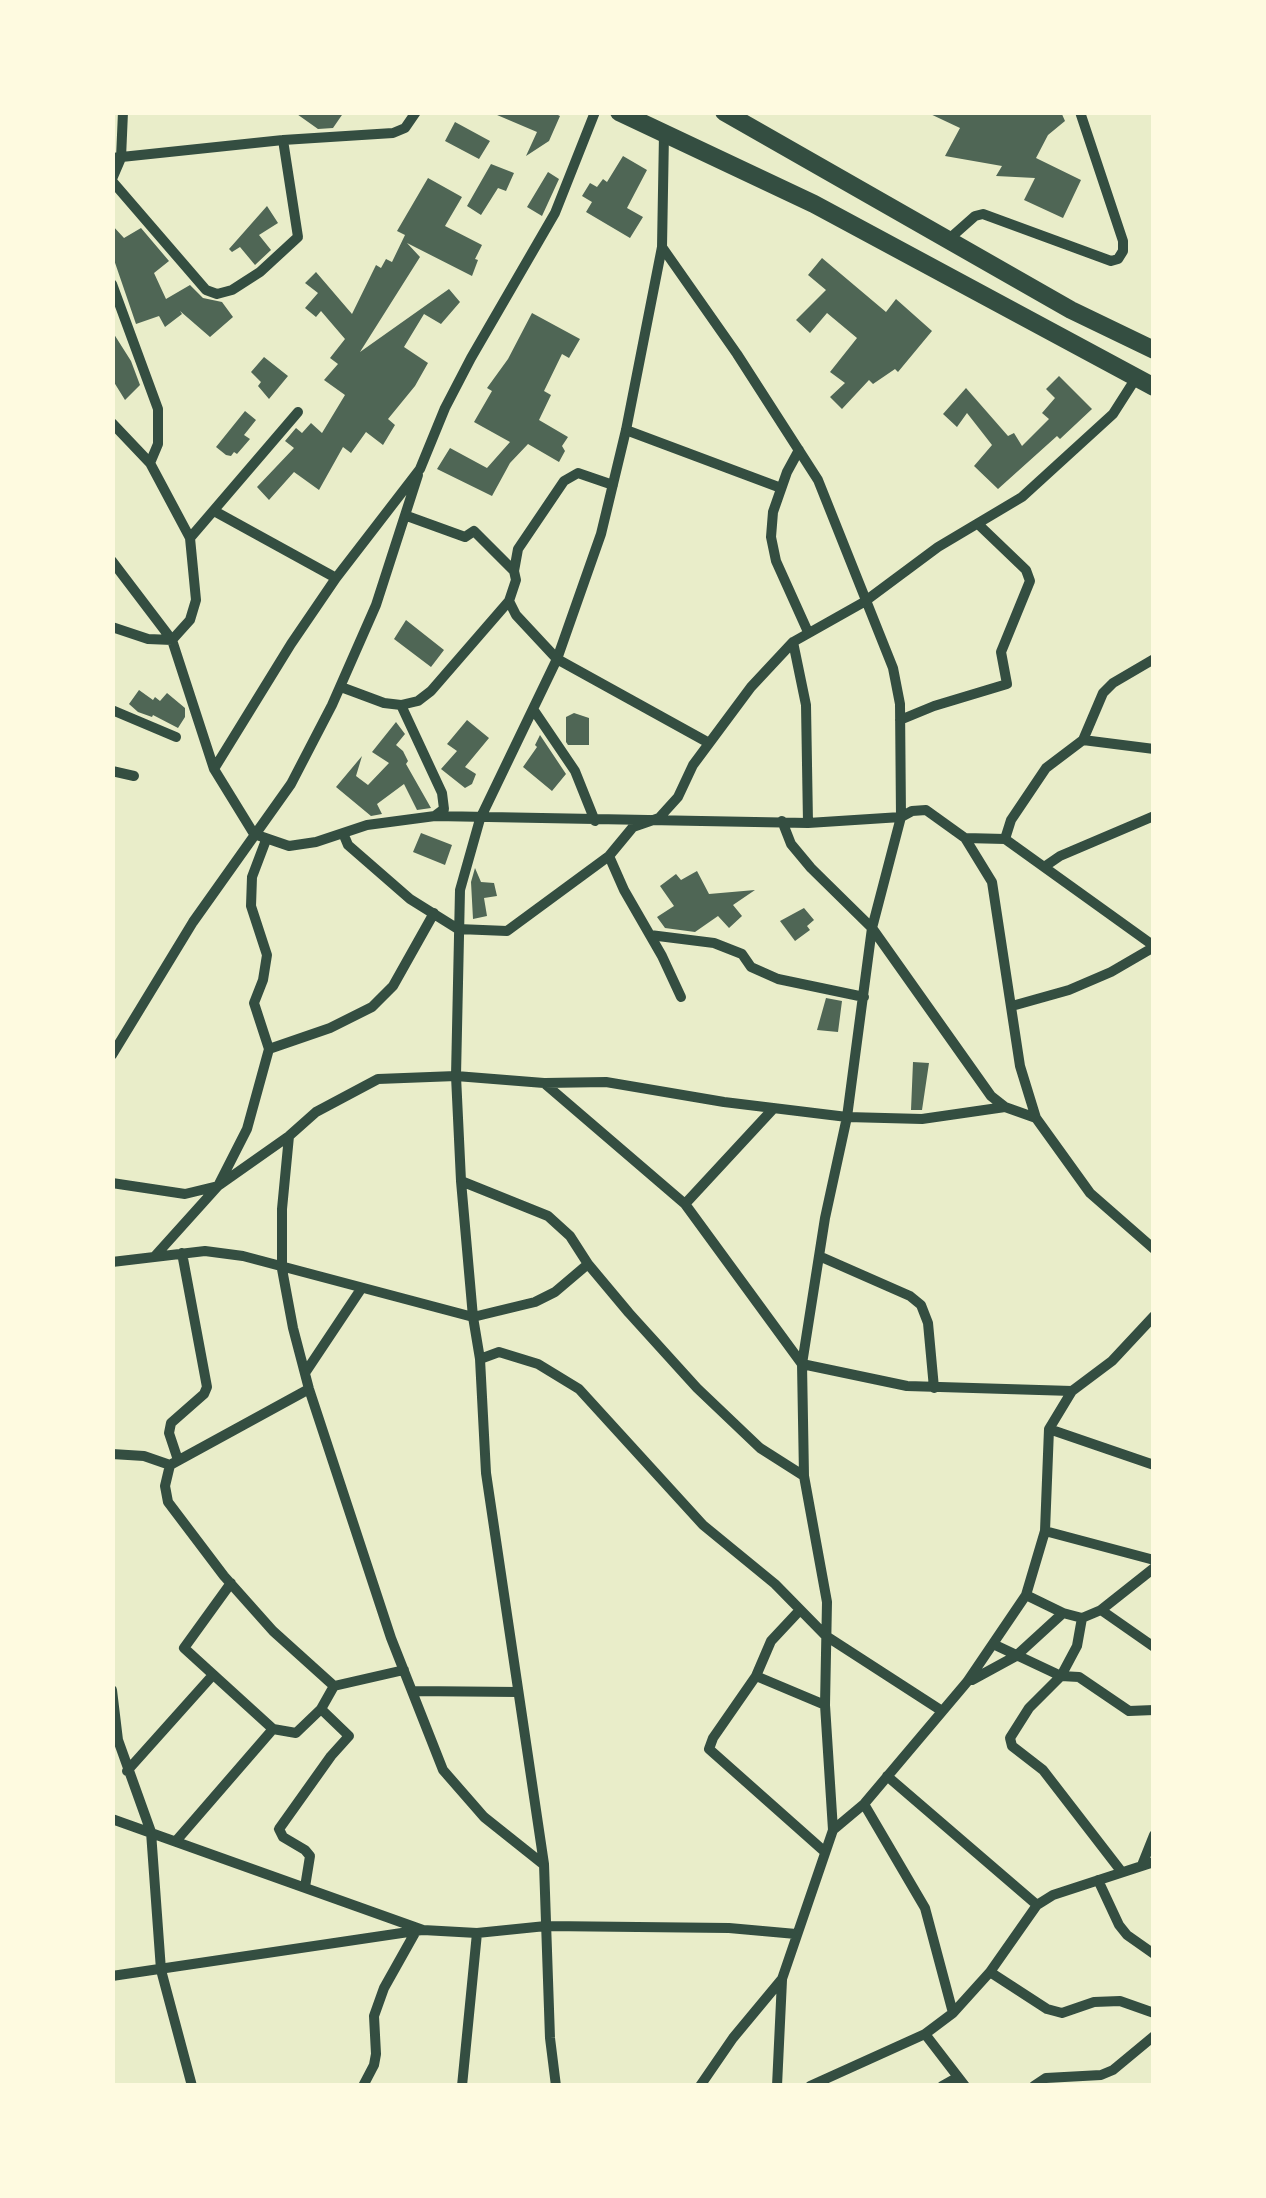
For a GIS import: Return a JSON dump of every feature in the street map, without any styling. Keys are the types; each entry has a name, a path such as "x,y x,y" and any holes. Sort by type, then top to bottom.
{"main road":[{"path":"619,112 814,204 1154,387"},
{"path":"724,112 1071,310 1154,350"}],"street":[{"path":"123,112 112,180 206,290 217,294 232,290 260,272 298,237 283,140"},
{"path":"117,158 283,140 392,134 405,128 416,112"},
{"path":"112,1056 193,922 291,784 341,686 376,605 420,469 445,408 555,213 596,112"},
{"path":"948,239 983,214 1111,261 1118,259 1124,251 1123,241 1080,112"},
{"path":"556,2086 544,1864 486,1474 480,1359 461,1182 456,1076 460,890 480,819 557,659 614,486 662,247 664,134"},
{"path":"662,247 737,354 830,505 864,602 893,668 900,704 901,817 872,928 847,1116 802,1364 804,1476 827,1602 825,1705 833,1830 782,1978 777,2086"},
{"path":"112,284 158,409 158,444 150,463"},
{"path":"343,833 348,845 410,899 458,929 507,931 609,856 632,827 659,818 678,797 708,742 793,642 864,602 938,547 1022,497 1100,426 1136,378"},
{"path":"190,538 298,412"},
{"path":"112,423 150,463 190,538 196,600 190,620 172,640"},
{"path":"626,430 781,488"},
{"path":"799,450 773,512 771,536 776,561 808,632"},
{"path":"214,769 336,578 420,469"},
{"path":"341,686 384,703 401,705 432,692 509,601 516,580 518,549 564,481 578,474 614,486"},
{"path":"216,512 336,578"},
{"path":"407,516 465,537 474,531 514,571"},
{"path":"900,720 1007,684 1001,652 1030,581 1026,570 978,524"},
{"path":"112,561 172,640 214,769 254,834 266,840 289,846 316,842 368,825 435,816 808,823 901,817 926,810 965,838 992,882 1020,1066 1036,1118 1090,1193 1154,1249"},
{"path":"509,601 516,615 557,659 708,742"},
{"path":"112,627 148,639 172,640"},
{"path":"793,642 806,704 808,823"},
{"path":"1004,838 1010,820 1046,768 1083,740 1108,688 1154,659"},
{"path":"401,705 442,793 444,810 435,816"},
{"path":"533,709 575,771 595,820"},
{"path":"112,710 176,738"},
{"path":"1083,740 1154,749"},
{"path":"112,772 134,776"},
{"path":"1044,867 1060,856 1154,816"},
{"path":"782,821 791,844 872,928 992,1096 1005,1107 1036,1118"},
{"path":"965,838 1004,838 1154,946 1111,972 1069,990 1012,1006"},
{"path":"112,1183 185,1194 218,1186 247,1129 269,1049 254,1003 263,980 266,955 251,906 252,877 266,840"},
{"path":"609,856 681,996"},
{"path":"269,1049 330,1028 372,1007 393,986 434,913"},
{"path":"650,935 714,943 742,954 751,967 778,979 864,996"},
{"path":"155,1257 218,1186 316,1112 378,1079 456,1076 544,1083 606,1082 847,1116 922,1119 1005,1107"},
{"path":"544,1083 685,1204 802,1364 906,1386 1072,1391"},
{"path":"685,1204 773,1108"},
{"path":"289,1136 282,1209 282,1269 309,1390 404,1670 443,1770 461,1794 544,1864"},
{"path":"461,1182 548,1216 570,1236 588,1264 697,1388 760,1448 804,1476"},
{"path":"112,1262 205,1251 243,1256 473,1317 535,1302 555,1292 588,1264"},
{"path":"182,1254 206,1387 204,1394 172,1424 169,1433 174,1462 165,1486 168,1502 273,1631 334,1686"},
{"path":"819,1256 910,1296 921,1305 928,1323 934,1388"},
{"path":"305,1373 361,1289"},
{"path":"833,1830 864,1804 967,1682 1026,1595 1045,1531 1048,1429 1072,1391 1112,1361 1154,1316"},
{"path":"480,1359 499,1352 538,1364 579,1389 703,1525 775,1584 826,1636 942,1711"},
{"path":"114,1456 174,1462 309,1390"},
{"path":"1048,1429 1154,1464"},
{"path":"1045,1531 1154,1560"},
{"path":"1026,1595 1064,1614 1082,1618 1101,1610 1154,1568"},
{"path":"231,1583 184,1644 187,1654 273,1729 296,1734 322,1709 334,1686 404,1670"},
{"path":"800,1610 770,1641 756,1676 713,1738 710,1749 825,1852"},
{"path":"1101,1610 1154,1648"},
{"path":"967,1682 1016,1656 1064,1614"},
{"path":"1082,1618 1077,1646 1061,1676 1029,1708 1013,1731 1012,1746 1043,1770 1121,1871"},
{"path":"992,1644 1061,1676 1078,1677 1129,1711 1154,1710"},
{"path":"127,1771 212,1676"},
{"path":"756,1676 825,1705"},
{"path":"112,1690 118,1740 151,1832 162,1970 192,2086"},
{"path":"412,1691 518,1692"},
{"path":"304,1888 310,1856 283,1837 279,1829 350,1736 322,1709"},
{"path":"176,1842 273,1729"},
{"path":"887,1776 1038,1905"},
{"path":"864,1804 925,1908 952,2012"},
{"path":"112,1819 419,1930"},
{"path":"810,2086 924,2034 952,2012 990,1972 1038,1905 1053,1896 1148,1863 1154,1834"},
{"path":"1098,1880 1119,1926 1154,1954"},
{"path":"112,1976 419,1930 477,1933 546,1926 729,1928 796,1934"},
{"path":"363,2086 374,2066 374,2016 384,1988 419,1930"},
{"path":"462,2086 477,1933"},
{"path":"990,1972 1047,2009 1062,2013 1094,2002 1120,2001 1154,2013"},
{"path":"700,2086 782,1978"},
{"path":"924,2034 961,2081 942,2086"},
{"path":"1034,2086 1046,2078 1101,2075 1113,2070 1154,2036"}],"building":[{"path":"294,112 344,112 333,128 318,129"},
{"path":"490,112 552,112 560,116 549,141 526,156 537,132"},
{"path":"926,112 1061,112 1065,121 1048,135 1036,158 1081,180 1063,218 1024,200 1035,178 996,176 1002,166 945,156 960,128"},
{"path":"455,122 490,141 479,159 445,141"},
{"path":"623,156 647,170 627,208 643,217 630,238 586,212 592,202 582,196 590,183 597,187 603,179 607,182"},
{"path":"491,164 514,173 506,191 498,188 481,215 467,206"},
{"path":"548,172 559,179 542,216 527,207"},
{"path":"428,178 462,197 445,226 482,245 472,276 407,243 420,257 360,352 449,289 460,302 441,324 424,314 404,347 428,363 388,419 395,425 383,445 366,432 351,453 343,447 319,490 294,472 269,500 257,487 294,448 285,441 296,428 302,433 311,423 322,433 345,395 324,380 338,364 330,358 345,339 321,311 316,317 305,308 318,293 305,283 316,272 352,314 376,265 381,268 386,259 392,262 405,235 397,231"},
{"path":"267,206 278,223 259,235 271,250 255,265 240,247 232,252 229,249"},
{"path":"112,225 124,238 141,228 169,261 154,273 166,299 190,285 203,298 222,302 233,317 210,337 180,311 182,314 165,327 159,316 136,324 112,254"},
{"path":"822,258 886,312 896,299 932,331 898,372 895,369 873,384 869,380 842,409 830,397 845,383 830,372 857,338 827,313 810,333 796,320 826,290 808,275"},
{"path":"532,313 580,339 569,358 562,354 544,391 551,395 539,420 568,437 562,446 565,451 559,462 528,444 510,463 492,496 437,469 450,448 487,468 510,442 474,422 492,391 487,388 508,359"},
{"path":"112,331 131,361 140,385 125,400 112,379"},
{"path":"264,357 288,376 269,399 251,372"},
{"path":"1059,376 1092,409 998,489 974,466 992,445 967,413 957,427 943,414 966,388 1008,436 1014,433 1022,446 1049,419 1042,413 1055,398 1046,389"},
{"path":"245,411 256,420 244,435 250,439 237,454 226,455 216,447"},
{"path":"406,620 444,650 431,667 394,639"},
{"path":"139,690 160,701 167,693 185,708 178,728 138,712 129,704"},
{"path":"574,713 589,718 589,745 566,742 566,717"},
{"path":"467,720 489,738 465,767 476,774 472,784 465,788 441,769 457,751 447,744"},
{"path":"396,722 405,734 396,745 403,751 406,764 431,808 417,810 404,784 377,804 382,814 371,816 336,787 362,756 356,776 368,785 389,763 372,752"},
{"path":"540,735 566,774 552,791 523,767"},
{"path":"421,833 452,845 445,865 413,852"},
{"path":"475,868 481,882 494,883 497,896 484,898 487,916 473,919 471,882"},
{"path":"697,871 709,894 755,890 733,905 742,916 729,928 718,916 695,932 665,928 657,917 674,906 660,886 676,874 681,880"},
{"path":"804,908 814,920 807,926 810,930 795,941 780,921"},
{"path":"826,998 842,1001 838,1032 817,1030"},
{"path":"913,1062 929,1063 922,1110 911,1110"}]}
